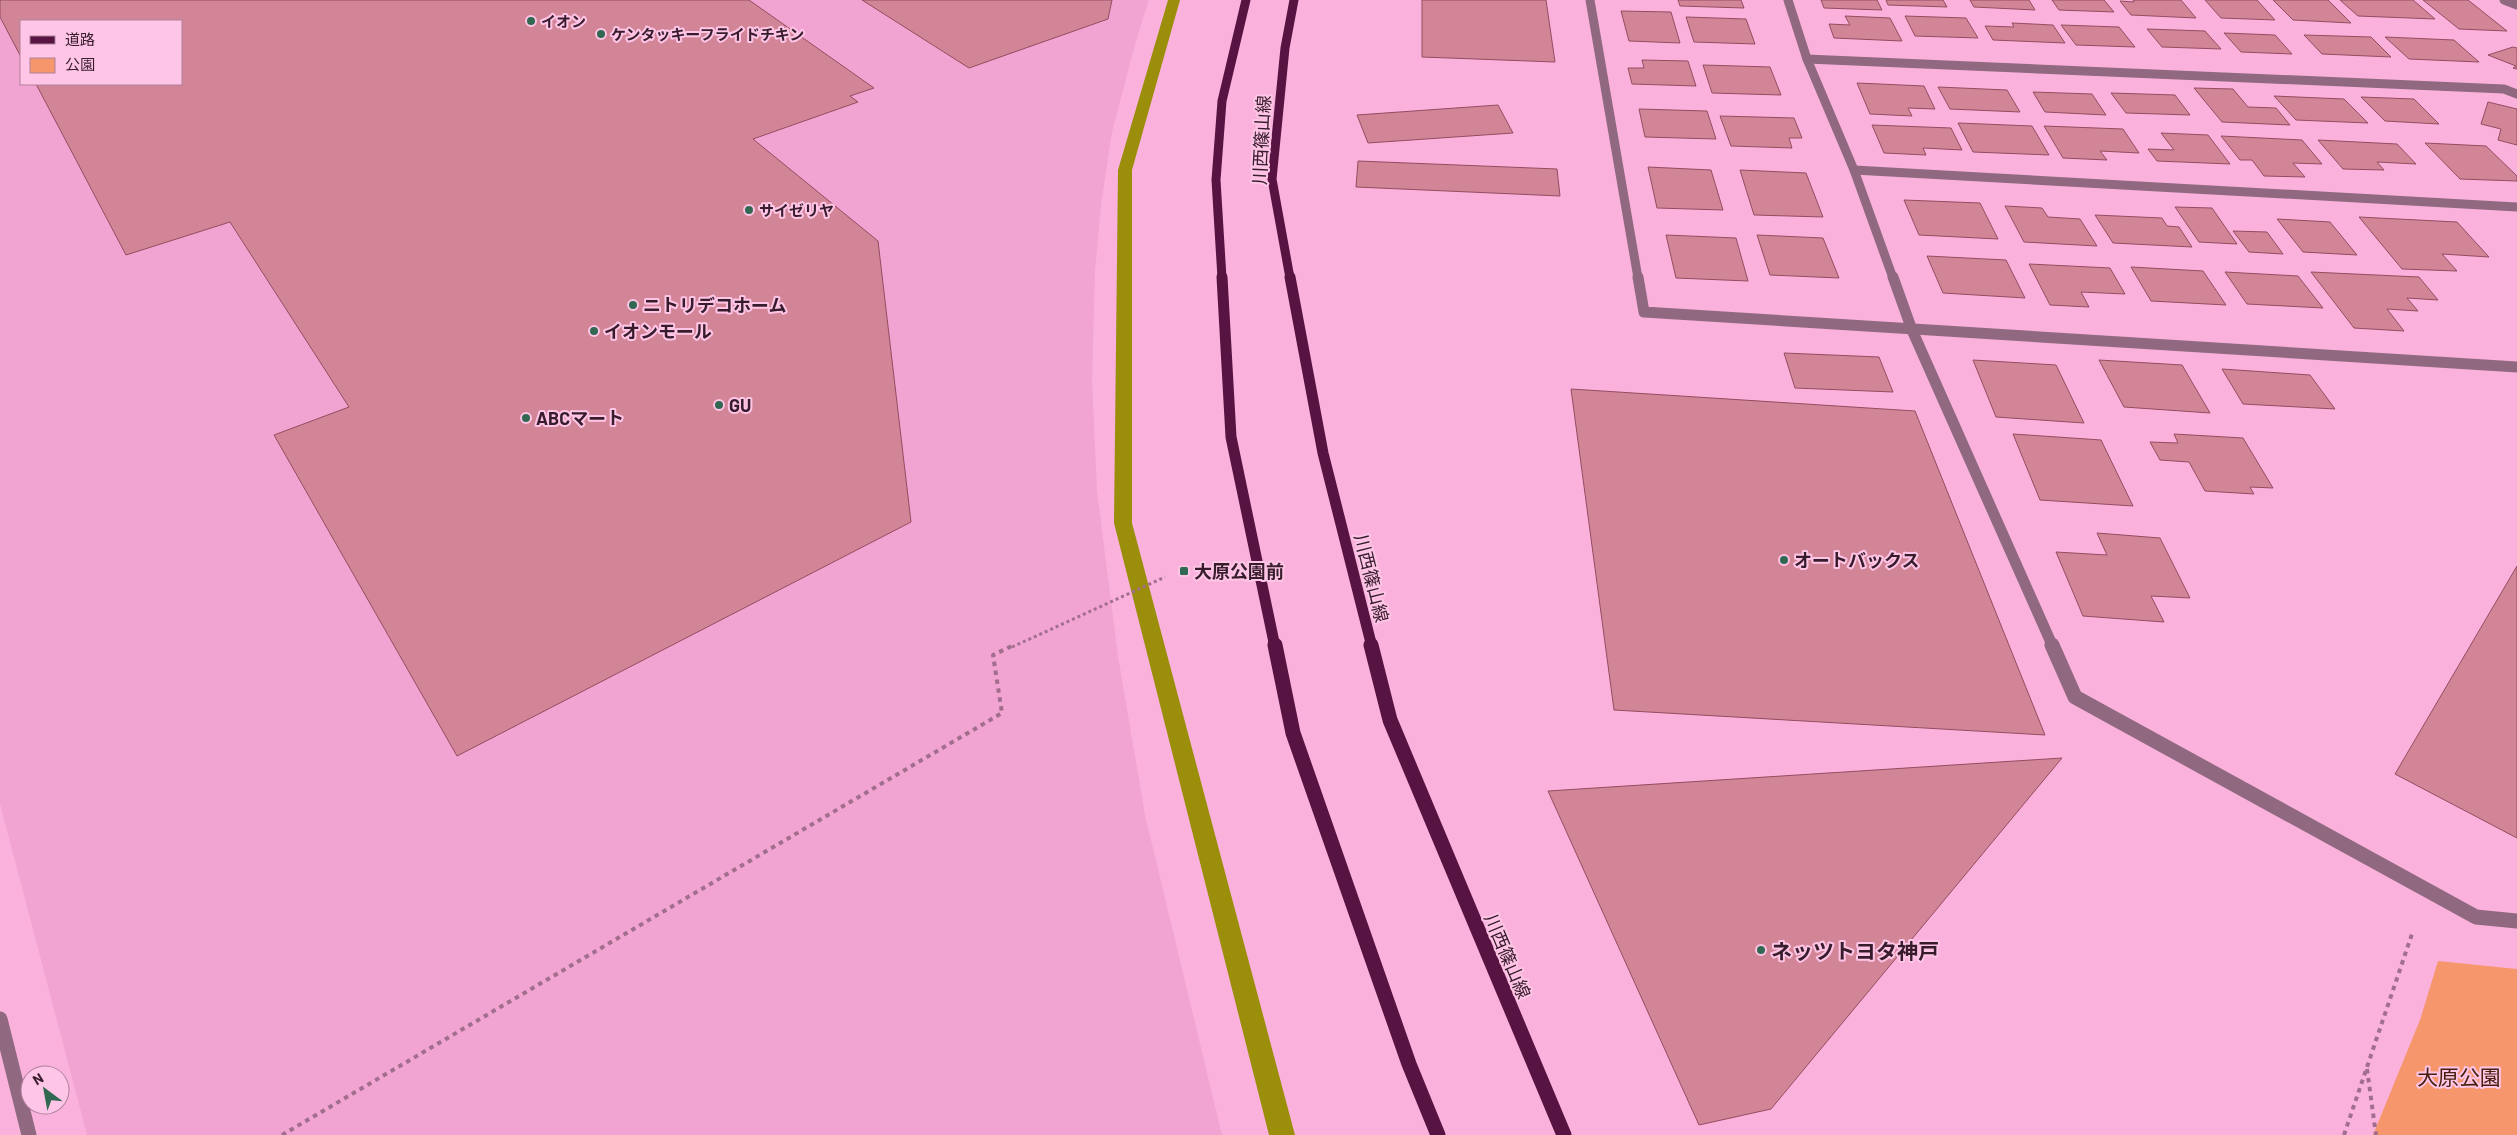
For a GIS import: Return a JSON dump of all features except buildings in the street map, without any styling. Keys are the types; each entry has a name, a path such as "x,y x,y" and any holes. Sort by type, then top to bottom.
{"main road":[{"path":"1246,0 1222,101 1216,180 1231,437 1293,733 1409,1064 1438,1135"},
{"name":"川西篠山線","path":"1294,0 1285,48 1272,179 1323,453 1390,720 1564,1135"}],"street":[{"path":"1590,0 1644,312 2517,367"},
{"path":"1788,0 1807,59 1854,170 1912,330 2075,696 2476,917 2517,921"},
{"path":"2504,0 2517,5"},
{"path":"1807,59 2504,89 2517,94"},
{"path":"1854,170 2517,207"},
{"path":"0,1019 29,1135"}],"path":[{"path":"282,1135 1002,713 993,655 1165,577"},
{"path":"2344,1135 2427,890"},
{"path":"2367,1068 2376,1135"}],"shaded area":[{"path":"0,0 1149,0 1112,132 1101,205 1095,273 1092,380 1097,491 1118,656 1145,815 1222,1135 87,1135 0,804"}],"green space":[{"name":"大原公園","path":"2438,961 2517,969 2517,1135 2373,1135 2420,1020"}],"waterway":[{"path":"1174,0 1125,170 1123,523 1282,1135"}],"place":[{"name":"イオン","path":"531,21"},
{"name":"ケンタッキーフライドチキン","path":"601,34"},
{"name":"サイゼリヤ","path":"749,210"},
{"name":"ニトリデコホーム","path":"633,305"},
{"name":"イオンモール","path":"594,331"},
{"name":"GU","path":"719,405"},
{"name":"ABCマート","path":"526,418"},
{"name":"オートバックス","path":"1784,560"},
{"name":"大原公園前","path":"1184,571"},
{"name":"ネッツトヨタ神戸","path":"1761,950"}]}
